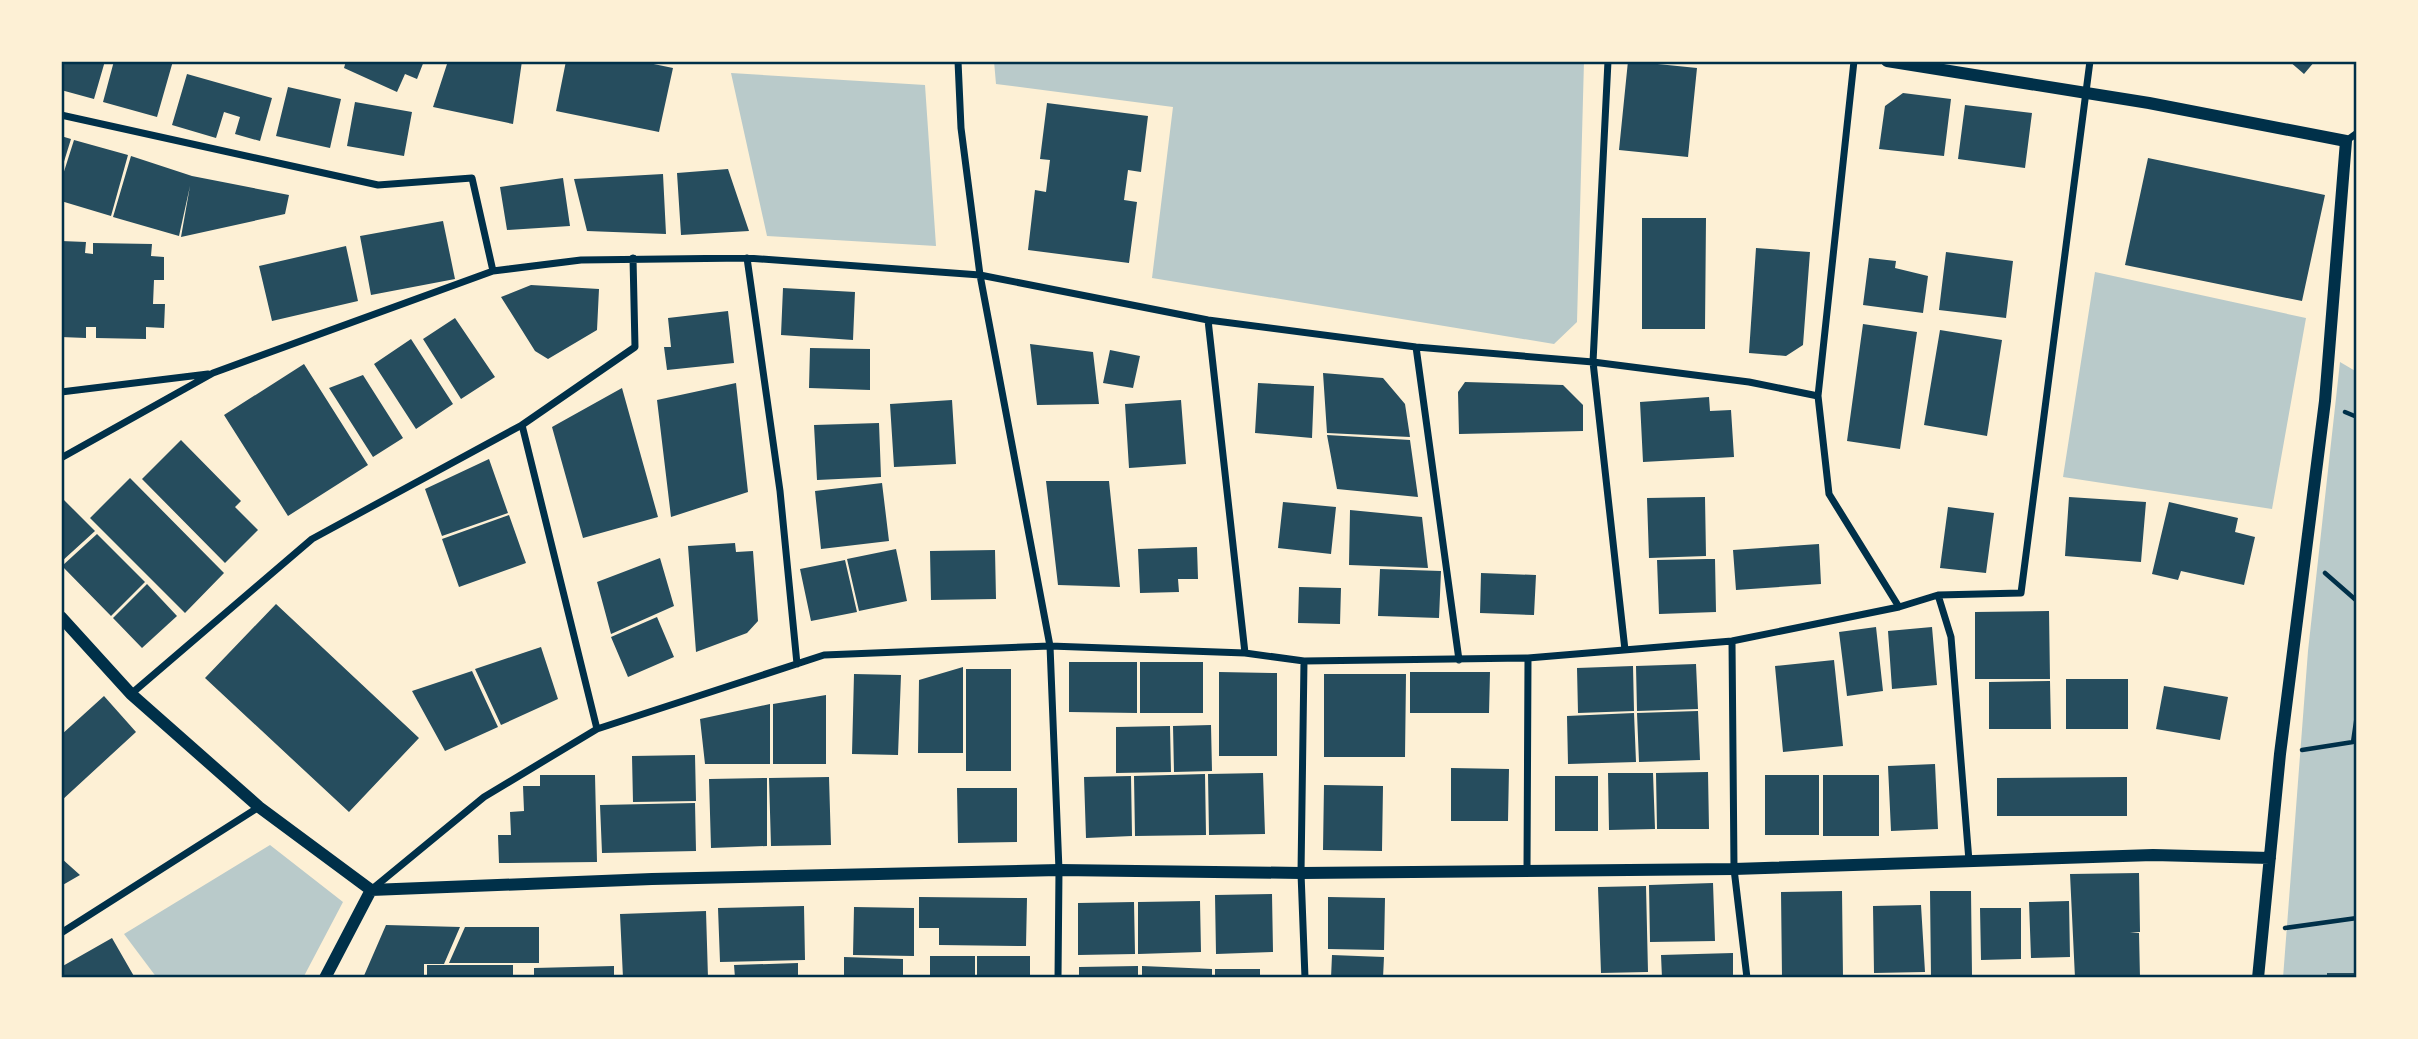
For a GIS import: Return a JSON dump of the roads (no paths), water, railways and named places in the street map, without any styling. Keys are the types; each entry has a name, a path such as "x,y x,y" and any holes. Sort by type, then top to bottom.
{"street":[{"path":"958,61 961,128 980,275 1050,646 1059,870 1058,978"},
{"path":"1608,61 1593,362 1625,650"},
{"path":"1854,61 1818,396 1829,494 1899,607"},
{"path":"1887,61 2351,137 2325,401 2280,754 2258,978"},
{"path":"325,978 371,890 484,797 597,729 824,655 1050,646 1245,653 1304,661 1528,658 1732,641 1899,607 1938,596 2021,593 2090,61"},
{"path":"61,115 378,185 472,178 493,271"},
{"path":"61,458 213,373 493,271 581,260 633,258 747,258 980,275 1209,320 1416,347 1593,362 1749,382 1818,396"},
{"path":"131,694 312,539 522,425 635,347 633,258"},
{"path":"747,258 780,491 797,664"},
{"path":"1209,320 1245,653"},
{"path":"1416,347 1460,660"},
{"path":"61,392 213,373"},
{"path":"522,425 597,729"},
{"path":"1938,596 1951,637 1969,861"},
{"path":"61,617 131,694 260,807 371,890 639,879 1059,870 1301,873 1734,869 2153,855 2270,858"},
{"path":"1732,641 1734,869 1747,978"},
{"path":"1527,870 1528,658"},
{"path":"1304,661 1301,873 1305,978"},
{"path":"61,933 260,807"}]}
